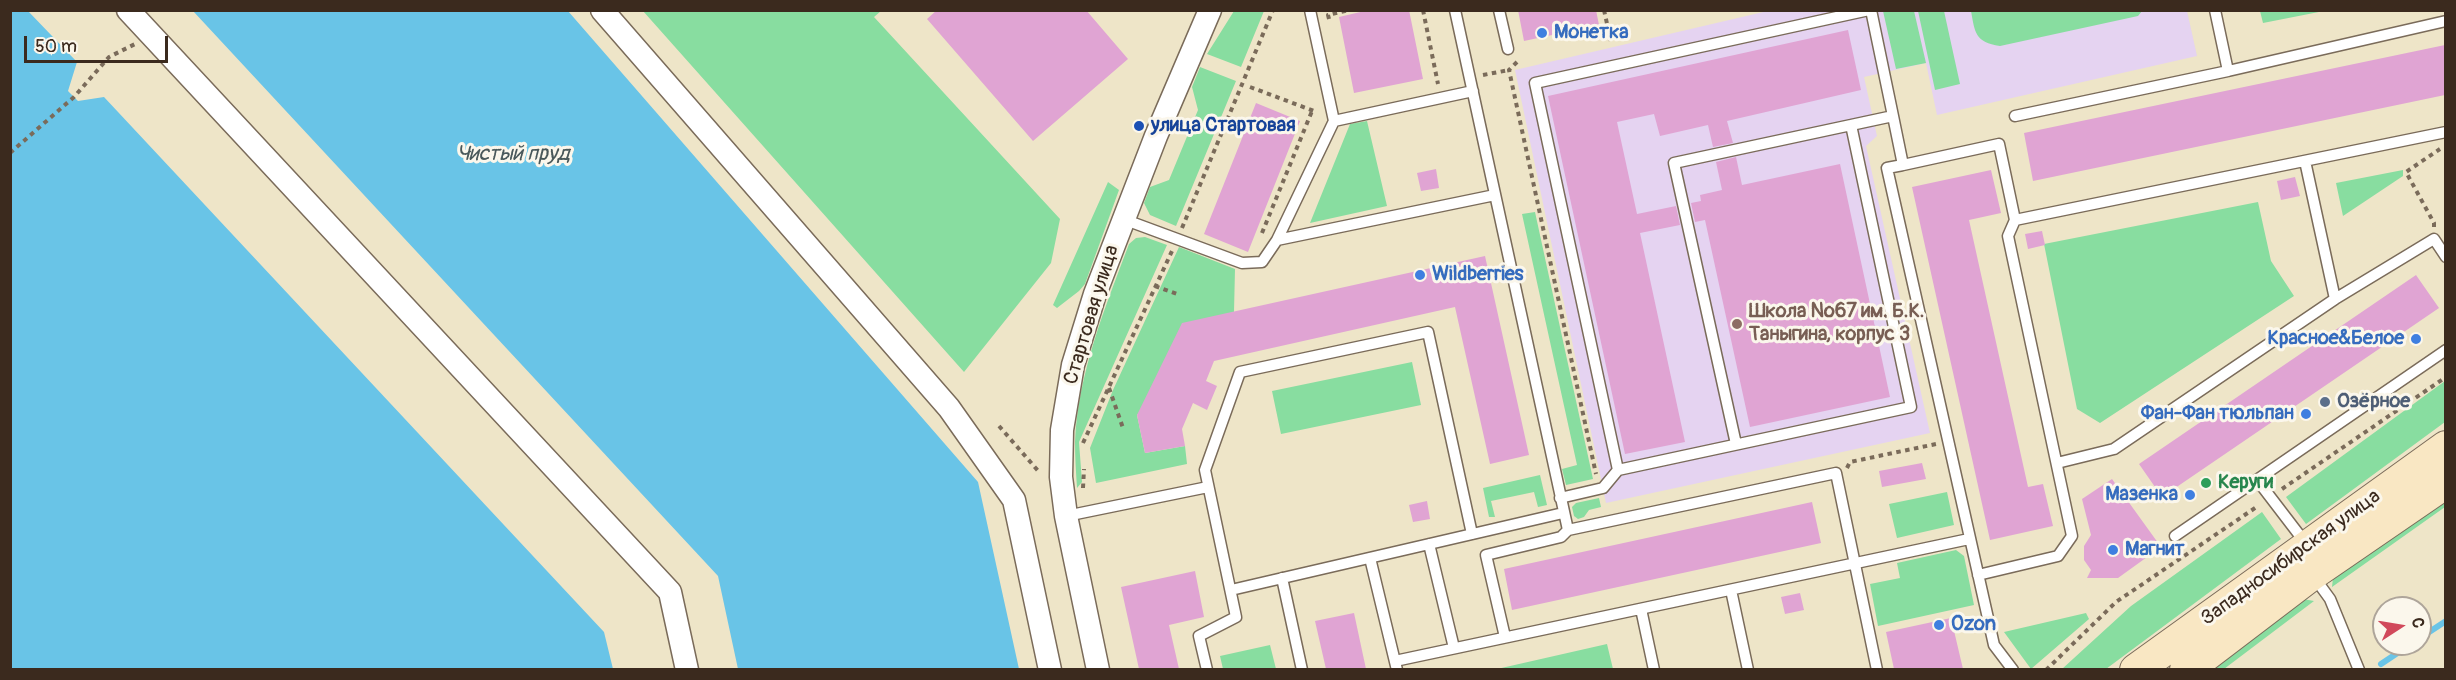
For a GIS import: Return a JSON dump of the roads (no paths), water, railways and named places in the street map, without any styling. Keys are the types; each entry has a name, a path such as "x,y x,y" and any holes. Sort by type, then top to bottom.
{"main road":[{"name":"Западносибирская улица","path":"2186,669 2310,560 2445,447"},
{"name":"Западносибирская улица","path":"2136,669 2310,560 2445,482"}],"street":[{"path":"128,10 670,592 687,669"},
{"path":"602,10 949,408 999,475 1014,500 1050,669"},
{"name":"Стартовая улица","path":"1098,669 1074,515 1061,477 1062,430 1073,365 1122,219 1210,10"}],"lane":[{"path":"1122,219 1242,263 1262,262 1277,240 1334,121 1310,10"},
{"path":"1455,10 1568,530"},
{"path":"1499,10 1508,49"},
{"path":"1618,470 1535,83 1870,10 1903,165"},
{"path":"2215,10 2228,71"},
{"path":"2015,116 2228,71 2445,21"},
{"path":"1334,121 1473,91"},
{"path":"1736,444 1674,163 1893,116"},
{"path":"1560,498 1603,488 1618,470 1911,406 1851,125"},
{"path":"2016,220 2445,132"},
{"path":"1978,574 2058,556 2072,536 2008,236 2016,220 1999,144 1887,168 1969,539 1994,645 2013,669"},
{"path":"2305,160 2335,300"},
{"path":"1277,240 1495,195"},
{"path":"2057,463 2115,449 2335,300 2434,239 2445,257"},
{"path":"1207,669 1199,636 1236,617 1205,470 1240,372 1428,332 1472,534"},
{"path":"2175,536 2445,350"},
{"path":"1505,637 1486,555 1561,537 1568,530 1836,473 1877,669"},
{"path":"2258,480 2272,496 2310,560 2330,599 2359,669"},
{"path":"1074,515 1208,487"},
{"path":"1231,590 1563,513"},
{"path":"1370,558 1396,665 1454,648 1969,539"},
{"path":"1429,544 1454,648"},
{"path":"1282,578 1302,669"},
{"path":"1731,590 1748,669"},
{"path":"1641,609 1654,669"}],"water":[{"path":"10,11 28,11 77,62 68,91 78,101 104,97 604,632 613,669 11,669"},
{"name":"Чистый пруд","path":"193,11 568,11 978,482 1019,669 738,669 718,576"}],"waterway":[{"path":"2432,630 2446,621"},
{"path":"2381,664 2393,656"}],"place":[{"name":"Монетка","path":"1542,33"},
{"name":"улица Стартовая","path":"1139,126"},
{"name":"Wildberries","path":"1420,275"},
{"name":"Школа №67 им. Б.К. Таныгина, корпус 3","path":"1737,324"},
{"name":"Красное&Белое","path":"2416,339"},
{"name":"Озёрное","path":"2325,402"},
{"name":"Фан-Фан тюльпан","path":"2306,414"},
{"name":"Керуги","path":"2206,483"},
{"name":"Мазенка","path":"2190,495"},
{"name":"Магнит","path":"2113,550"},
{"name":"Ozon","path":"1939,625"}]}
